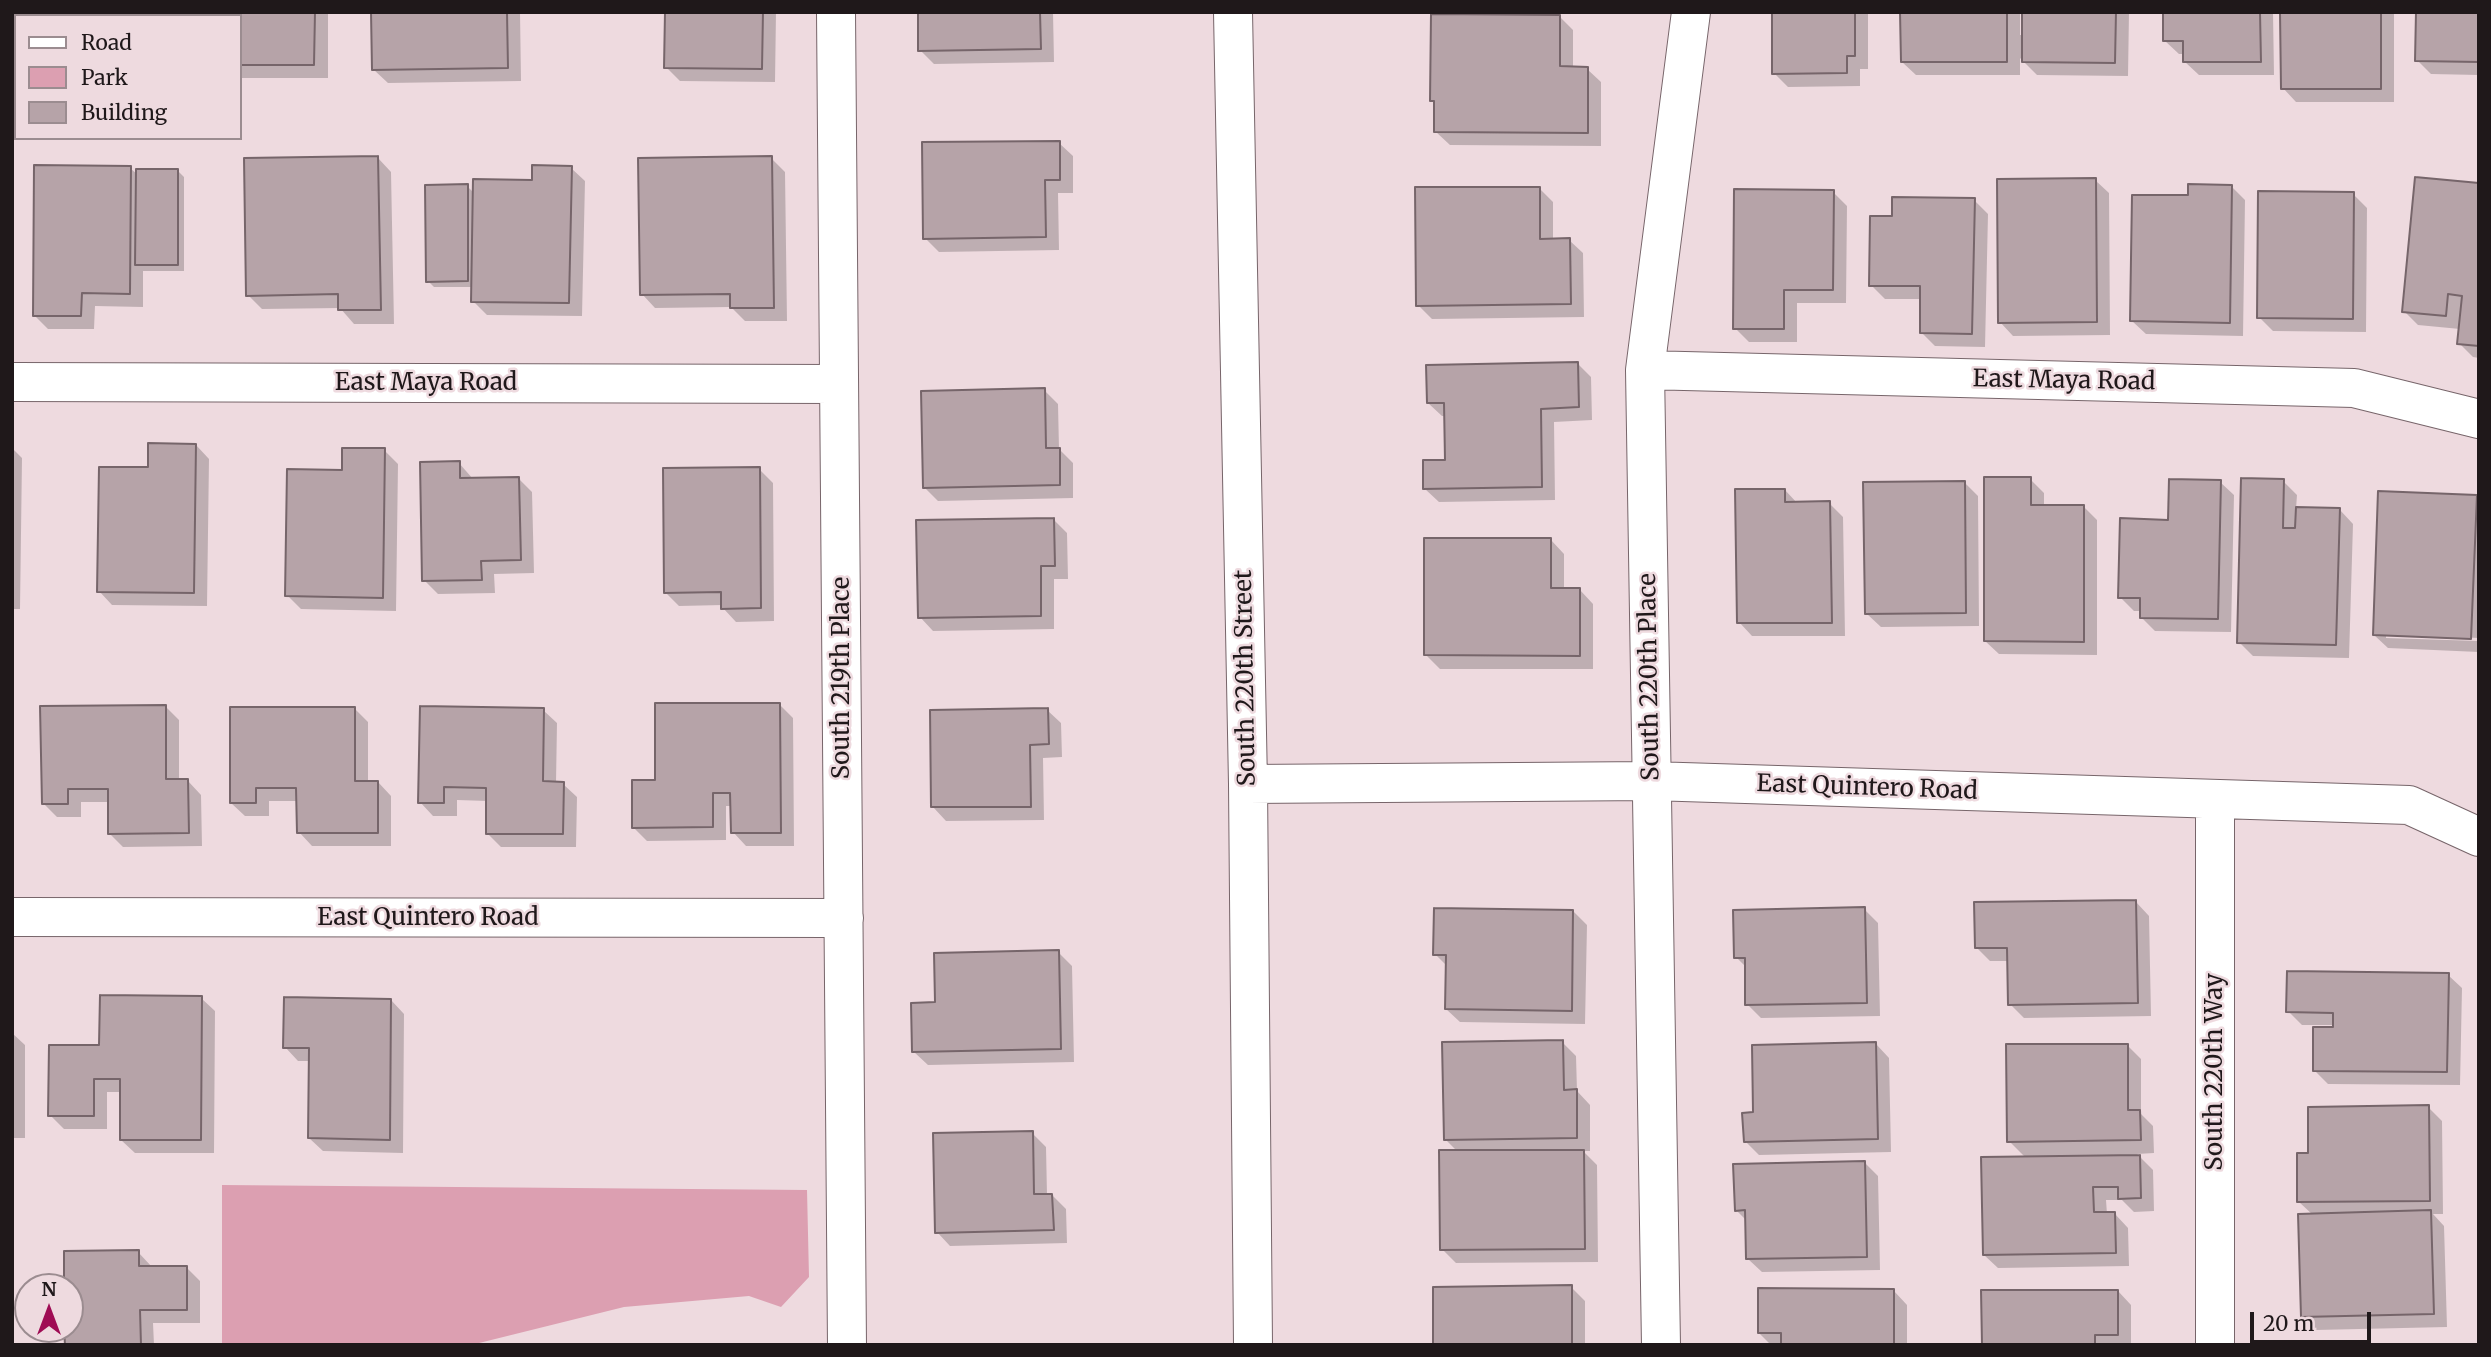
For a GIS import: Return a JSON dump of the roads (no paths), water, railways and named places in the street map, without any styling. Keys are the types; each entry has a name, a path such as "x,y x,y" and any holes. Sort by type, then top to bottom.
{"street":[{"name":"South 219th Place","path":"836,12 847,1345"},
{"name":"South 220th Street","path":"1233,12 1248,784 1252,1345"},
{"name":"South 220th Place","path":"1661,1345 1645,370 1691,12"},
{"name":"East Maya Road","path":"1645,370 2354,388 2479,419"},
{"name":"East Maya Road","path":"12,382 839,384"},
{"name":"East Quintero Road","path":"1248,784 1651,781 2409,805 2479,837"},
{"name":"South 220th Way","path":"2215,799 2215,1345"},
{"name":"East Quintero Road","path":"12,917 844,918"}]}
